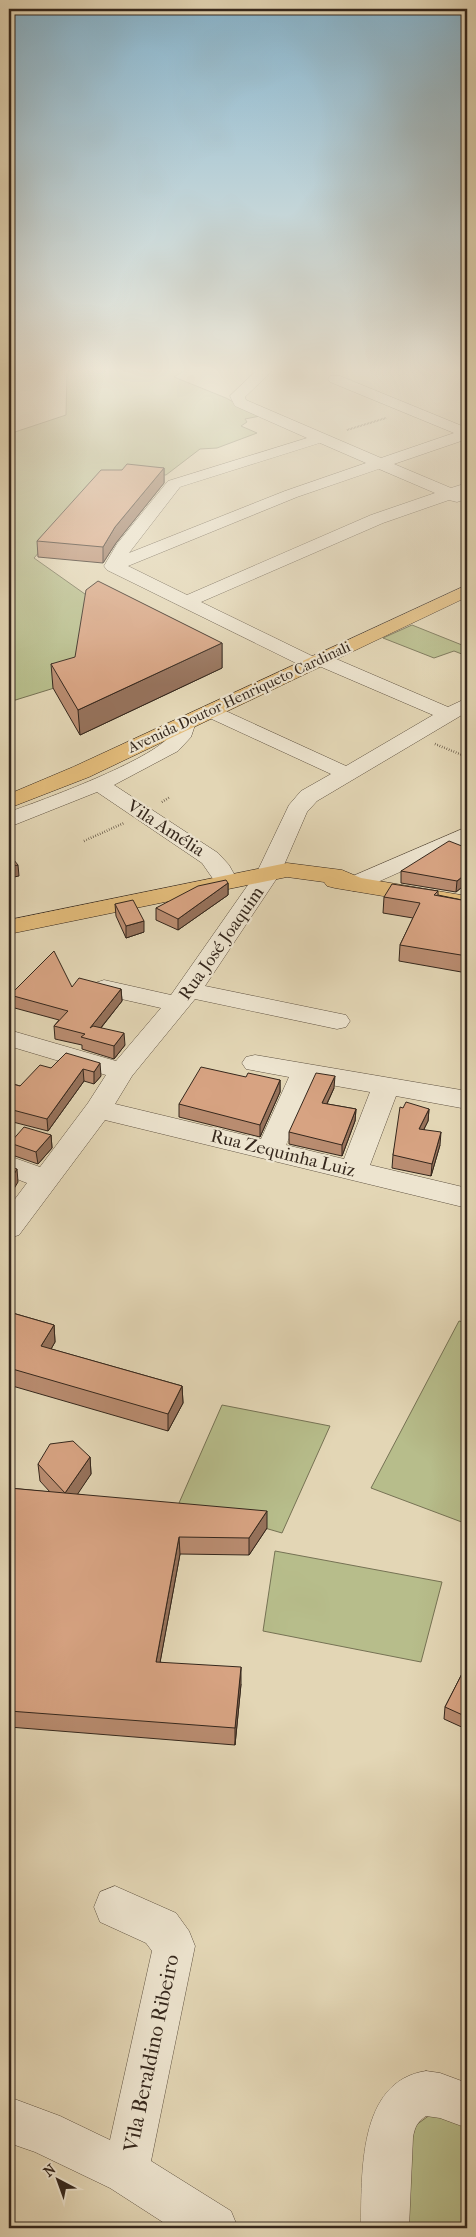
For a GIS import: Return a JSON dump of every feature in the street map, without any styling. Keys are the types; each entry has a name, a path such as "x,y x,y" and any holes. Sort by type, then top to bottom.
{"main road":[{"name":"Avenida Doutor Henriqueto Cardinali","path":"9,802 81,772 467,590"},
{"path":"9,927 269,872 467,903"}],"street":[{"path":"113,566 123,548 174,484 202,475"},
{"path":"113,566 291,494 346,475"},
{"path":"406,475 467,501"},
{"path":"188,601 377,519 467,488"},
{"path":"123,548 151,551"},
{"path":"113,566 316,661 448,714"},
{"name":"Rua José Joaquim","path":"9,1228 98,1109 122,1071 184,997 269,872 297,810 309,796 345,773 467,704"},
{"path":"210,710 345,773"},
{"path":"9,820 99,784 170,748 182,737 186,722"},
{"name":"Vila Amélia","path":"99,784 210,858 221,870 226,881"},
{"path":"354,884 467,834"},
{"path":"104,988 184,997 337,1021"},
{"path":"9,1038 122,1071"},
{"path":"255,1063 467,1100"},
{"path":"270,1150 305,1072"},
{"path":"354,1170 386,1086"},
{"name":"Rua Zequinha Luiz","path":"98,1109 467,1198"},
{"path":"9,1166 45,1179"},
{"name":"Vila Beraldino Ribeiro","path":"115,1907 161,1928 174,1946 126,2172"},
{"path":"385,2228 390,2144 397,2114 413,2097 430,2093 455,2100 467,2106"},
{"path":"9,2120 44,2132 126,2172 214,2228"}],"path":[{"path":"414,735 467,757"}],"green space":[{"path":"9,475 107,475 34,558 99,604 77,681 9,702"},
{"path":"412,625 467,647 467,656 454,651 434,658 383,638"},
{"path":"459,1321 467,1323 467,1524 371,1488"},
{"path":"222,1405 330,1426 282,1533 179,1503"},
{"path":"275,1551 442,1582 421,1662 263,1631"},
{"path":"434,2112 467,2128 467,2228 405,2228 409,2130"}],"building":[{"path":"96,475 158,475 115,527 103,547 37,541"},
{"path":"98,581 222,643 78,710 51,664 75,657 86,590"},
{"path":"449,841 467,848 467,873 457,881 401,871"},
{"path":"9,854 18,865 9,866"},
{"path":"226,880 228,883 178,919 156,908 198,886"},
{"path":"392,884 438,891 434,895 467,901 467,956 400,945 420,903 384,897"},
{"path":"133,900 144,921 126,926 115,904"},
{"path":"54,951 72,987 79,978 121,989 90,1028 93,1026 124,1033 114,1046 81,1037 85,1034 54,1026 68,1011 10,995"},
{"path":"66,1053 100,1063 94,1072 83,1069 47,1119 9,1109 9,1083 20,1086 40,1065 51,1068"},
{"path":"201,1067 246,1077 248,1073 280,1080 260,1125 179,1104"},
{"path":"316,1073 335,1076 322,1103 356,1109 342,1145 289,1132"},
{"path":"406,1102 429,1109 419,1129 441,1132 432,1164 393,1155 400,1107 403,1108"},
{"path":"24,1127 51,1135 36,1152 10,1143"},
{"path":"9,1166 17,1169 9,1183"},
{"path":"9,1312 54,1325 41,1346 182,1386 168,1414 9,1368"},
{"path":"73,1441 90,1457 65,1493 38,1464 50,1444"},
{"path":"9,1488 267,1511 249,1538 179,1537 156,1662 241,1667 235,1728 9,1711"},
{"path":"467,1664 467,1717 445,1707"}]}
